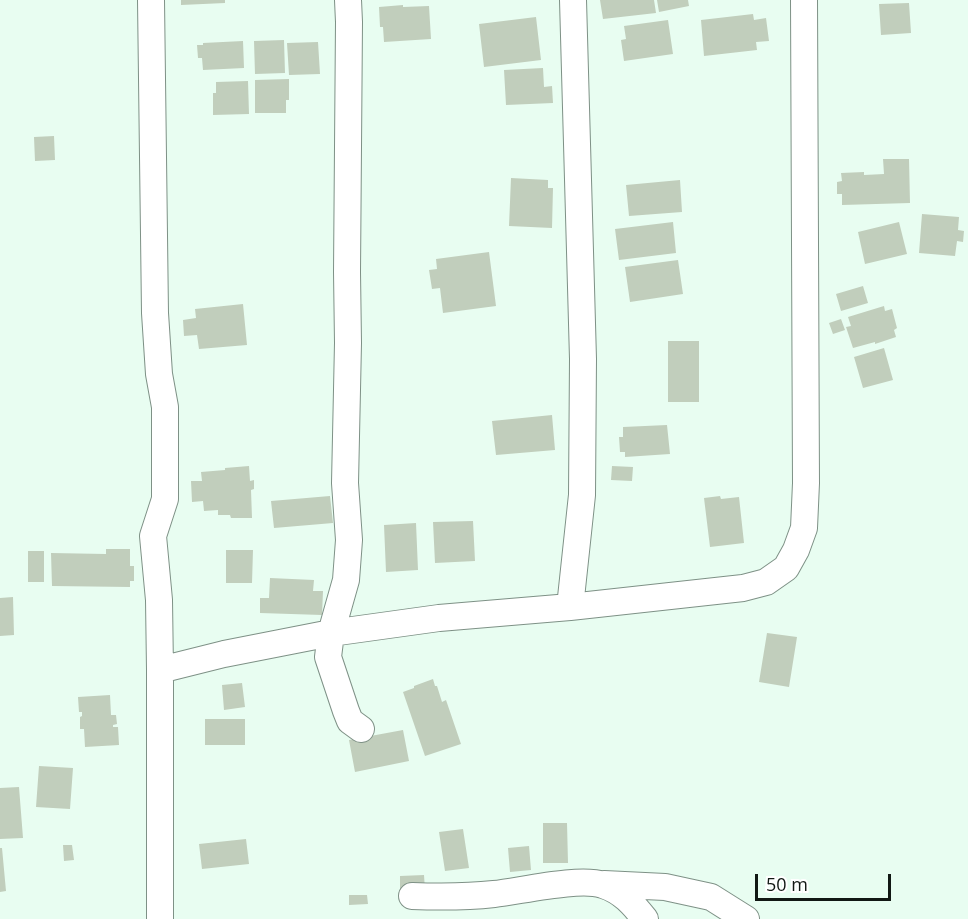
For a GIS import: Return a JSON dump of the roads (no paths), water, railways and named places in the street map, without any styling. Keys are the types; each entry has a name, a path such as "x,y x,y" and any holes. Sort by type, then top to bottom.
{"street":[{"path":"150,0 155,313 159,374 165,407 165,499 153,536 159,600 160,919"},
{"path":"348,0 348,343 345,483 349,540 346,580 331,633 328,657 350,721 361,729"},
{"path":"570,607 582,495 584,359 573,0"},
{"path":"160,670 224,654 331,633 439,618 570,607 743,588 766,582 786,568 804,528 806,483 804,0"},
{"path":"412,896 452,897 493,894 576,882 665,886 711,897 746,919"},
{"path":"601,884 617,890 645,919"}]}
